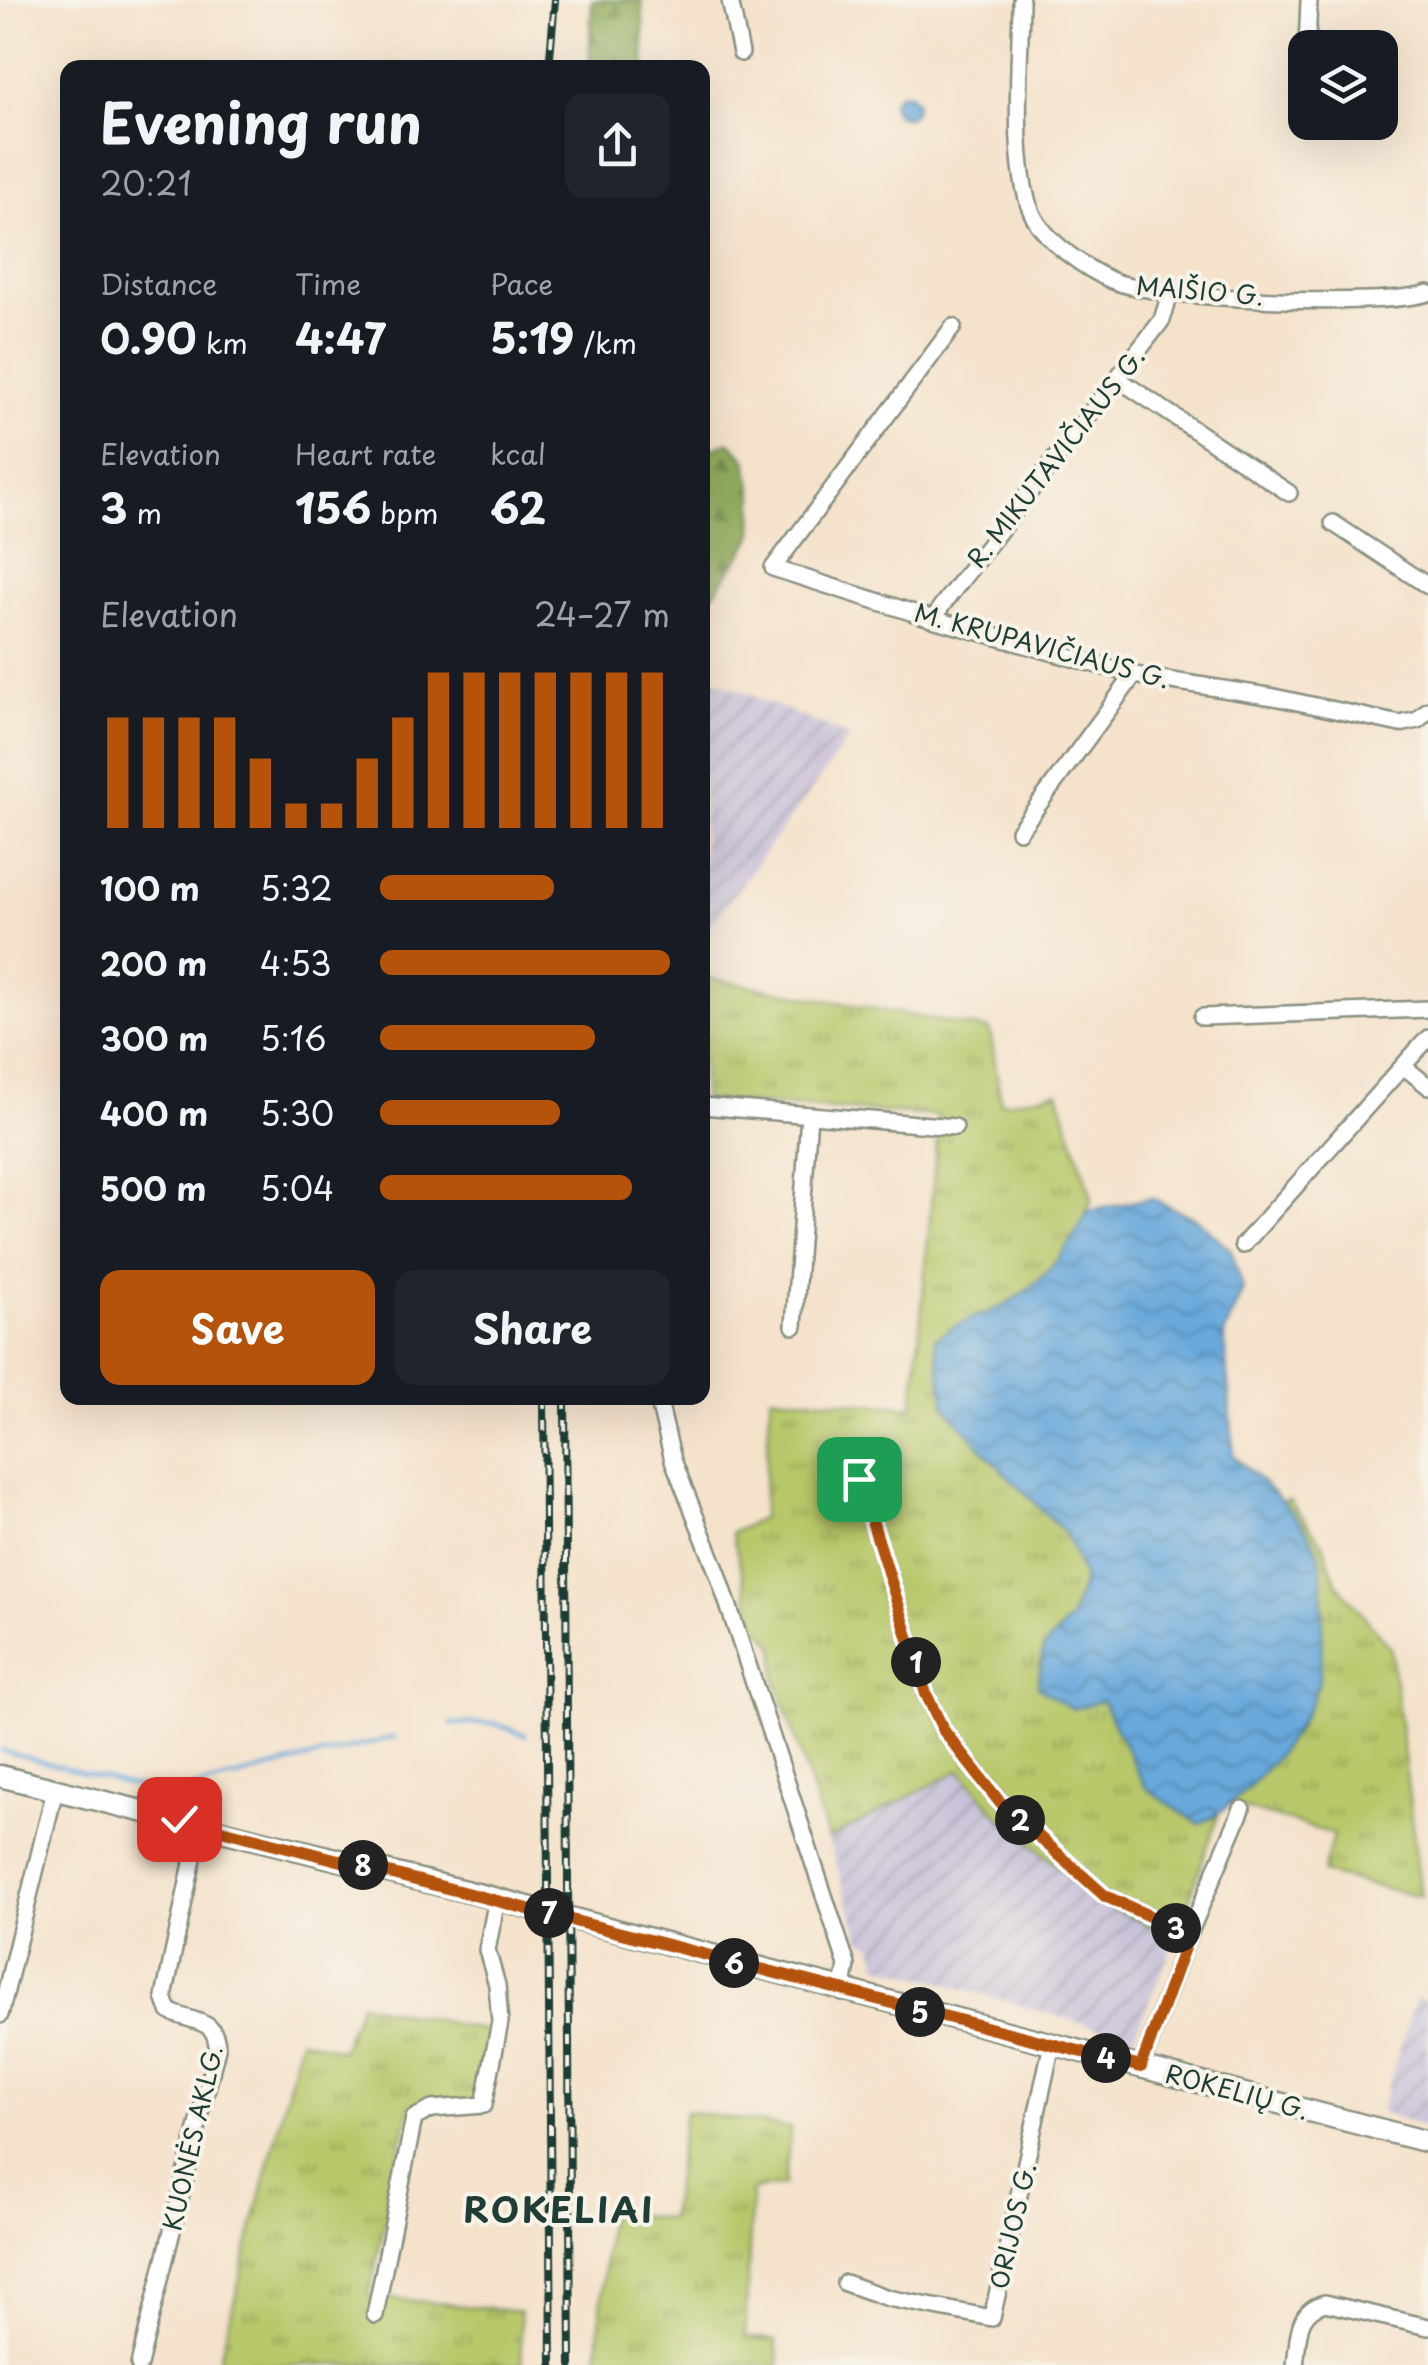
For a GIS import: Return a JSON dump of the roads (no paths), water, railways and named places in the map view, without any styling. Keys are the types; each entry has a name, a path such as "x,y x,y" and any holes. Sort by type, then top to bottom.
{"main road":[{"name":"ROKELIŲ G.","path":"0,1776 498,1899 842,1992 1428,2142"}],"street":[{"path":"730,0 741,53"},
{"name":"MAIŠIO G.","path":"1021,0 1021,155 1034,218 1078,260 1111,280 1170,294 1383,301 1428,293"},
{"path":"1308,30 1309,0"},
{"name":"R. MIKUTAVIČIAUS G.","path":"936,620 940,608 1162,320 1170,294"},
{"name":"M. KRUPAVIČIAUS G.","path":"954,327 774,568 936,620 1134,674 1274,696 1400,724 1418,720 1428,710"},
{"path":"1118,378 1289,493"},
{"path":"1333,522 1428,586"},
{"path":"1019,831 1134,674"},
{"path":"1202,1017 1428,1009"},
{"path":"1243,1244 1428,1038"},
{"path":"1404,1066 1428,1086"},
{"path":"710,1107 955,1127"},
{"path":"794,1326 809,1115"},
{"path":"660,1405 673,1460 718,1574 846,1965 842,1992"},
{"path":"859,1479 926,1694 944,1731 998,1800 1105,1896 1189,1934"},
{"path":"0,2015 55,1790"},
{"path":"1141,2067 1189,1934 1242,1809"},
{"name":"KUONĖS AKLG.","path":"140,2365 218,2048 217,2033 210,2024 170,2012 164,1998 200,1825"},
{"path":"375,2315 414,2118 432,2109 484,2105 500,2022 498,1985 487,1950 498,1899"},
{"name":"ORIJOS G.","path":"845,2284 888,2298 992,2318 1052,2044"},
{"path":"1296,2365 1301,2321 1325,2303 1428,2327"}],"water":[{"path":"904,93 916,105 904,117 892,105"},
{"path":"1151,1198 1197,1219 1231,1250 1243,1289 1224,1335 1234,1456 1305,1529 1314,1542 1321,1566 1321,1660 1310,1704 1269,1765 1233,1801 1199,1824 1146,1788 1102,1701 1072,1709 1038,1687 1043,1648 1070,1620 1084,1579 1066,1534 990,1458 945,1406 935,1339 1008,1303 1037,1282 1060,1257 1088,1211"}],"waterway":[{"path":"451,1724 493,1723 526,1735"},
{"path":"189,1789 394,1737"},
{"path":"0,1750 131,1786 178,1791"}],"railway":[{"path":"550,60 555,0"},
{"path":"544,1405 552,2365"},
{"path":"565,1405 571,2365"}],"district":[{"name":"ROKELIAI","path":"559,2211"}]}
